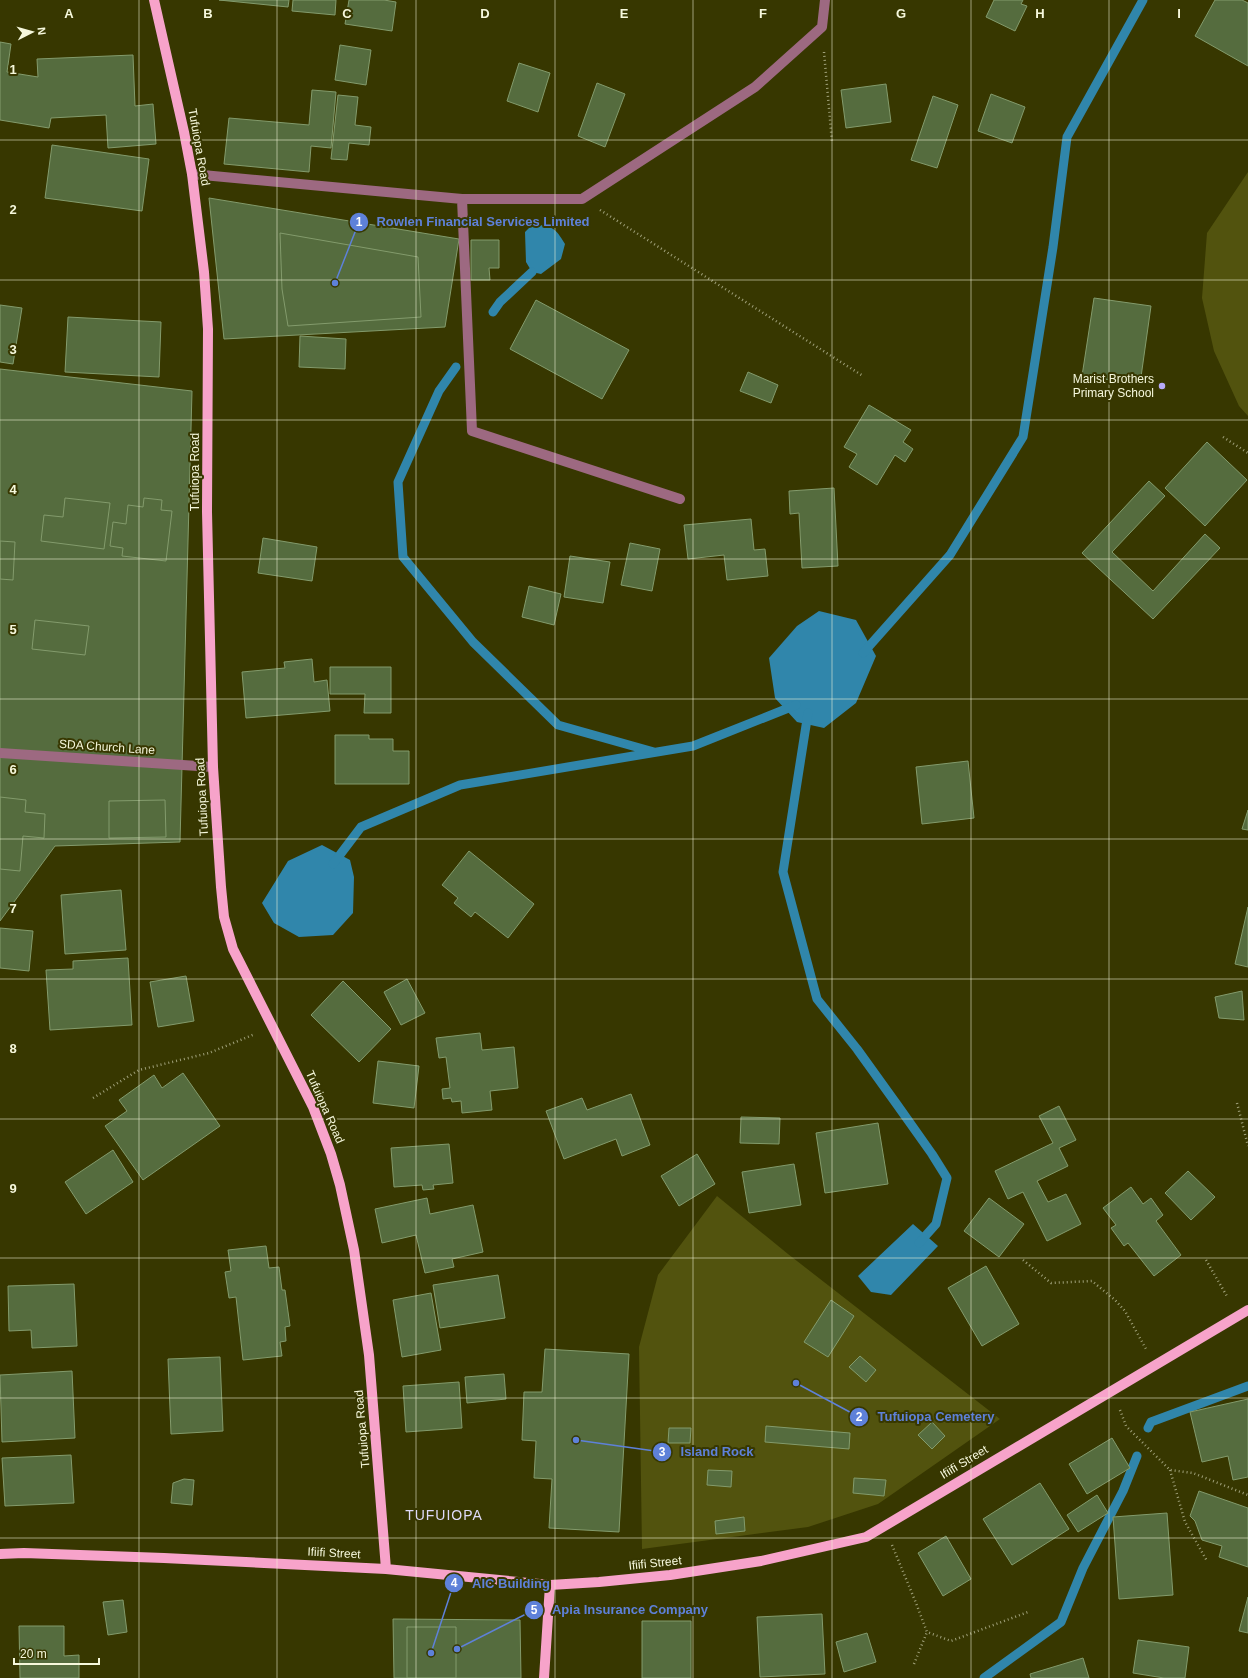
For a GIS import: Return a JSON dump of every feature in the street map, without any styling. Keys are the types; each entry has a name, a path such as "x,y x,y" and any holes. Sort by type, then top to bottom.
{"main road":[{"name":"Tufuiopa Road","path":"154,0 176,92 192,174 204,272 208,329 207,512 213,767 224,917 233,949 313,1107 322,1128 339,1179 354,1250 369,1354 386,1569"},
{"name":"Ifiifi Street","path":"0,1554 32,1553 164,1558 386,1569 550,1585 670,1575 761,1562 866,1537 1248,1310"},
{"path":"544,1678 550,1585"}],"street":[{"path":"192,174 462,199 582,199 755,87 822,27 825,0"},
{"path":"462,199 472,431 680,499"},
{"name":"SDA Church Lane","path":"0,753 213,767"}],"path":[{"path":"822,27 832,142"},
{"path":"582,199 862,376"},
{"path":"1223,437 1248,453"},
{"path":"93,1098 139,1070 209,1053 272,1027"},
{"path":"1237,1103 1248,1146"},
{"path":"1023,1260 1051,1283 1092,1281 1115,1300 1125,1311 1155,1364"},
{"path":"1206,1260 1238,1316"},
{"path":"1113,1389 1126,1426 1170,1470 1185,1522 1207,1561"},
{"path":"1170,1470 1193,1473 1248,1495"},
{"path":"884,1526 927,1632 914,1664"},
{"path":"927,1632 951,1641 1028,1612"}],"shaded area":[{"path":"1248,172 1248,416 1239,406 1214,351 1202,298 1207,233"},
{"path":"717,1196 788,1254 1000,1419 878,1504 808,1527 642,1549 639,1347 658,1275"}],"water":[{"path":"532,225 552,228 565,244 561,259 541,274 532,272 526,262 525,232"},
{"path":"819,611 856,620 876,656 856,703 824,728 797,722 775,698 769,658 797,626"},
{"path":"322,845 350,860 354,877 353,913 333,935 299,937 274,923 262,903 288,861"},
{"path":"913,1224 938,1246 891,1295 871,1292 858,1276"}],"building":[{"path":"219,0 289,0 288,7"},
{"path":"293,0 336,0 335,15 292,11"},
{"path":"349,0 384,0 396,2 392,31 345,24"},
{"path":"994,0 1023,0 1021,4 1027,6 1015,31 986,17"},
{"path":"1215,0 1242,0 1248,3 1248,66 1195,36"},
{"path":"0,42 11,44 7,72 38,77 37,59 133,55 135,106 153,104 156,144 108,148 106,115 51,118 49,128 0,120"},
{"path":"340,45 371,50 366,85 335,80"},
{"path":"519,63 550,73 538,112 507,101"},
{"path":"597,83 625,94 605,147 578,136"},
{"path":"886,84 891,122 846,128 841,90"},
{"path":"312,90 336,92 331,148 311,146 309,172 224,164 229,118 309,125"},
{"path":"991,94 1025,107 1012,143 978,131"},
{"path":"338,95 358,97 355,125 371,127 369,145 349,143 347,160 331,159"},
{"path":"933,96 958,105 937,168 911,160"},
{"path":"52,145 149,159 142,211 45,198"},
{"path":"209,198 459,239 445,327 224,339"},
{"path":"280,233 418,257 421,317 288,326 282,289"},
{"path":"471,240 499,240 499,268 489,268 490,280 471,280"},
{"path":"1094,298 1151,306 1140,384 1082,376"},
{"path":"536,300 629,350 602,399 510,349"},
{"path":"0,305 22,308 13,364 0,362"},
{"path":"68,317 161,322 159,377 65,372"},
{"path":"300,336 346,339 345,369 299,367"},
{"path":"0,369 192,391 180,842 55,846 0,921"},
{"path":"748,372 778,385 771,403 740,391"},
{"path":"869,405 911,430 903,442 913,449 905,462 895,455 877,485 849,467 857,454 844,447"},
{"path":"1207,442 1247,480 1205,526 1165,488"},
{"path":"1149,481 1165,496 1112,552 1153,591 1205,534 1220,548 1153,619 1082,553"},
{"path":"834,488 838,566 802,568 799,513 790,514 789,491"},
{"path":"65,498 110,503 104,549 41,541 44,515 63,517"},
{"path":"144,498 162,500 161,510 172,511 166,561 122,556 123,548 110,546 113,522 126,524 128,505 143,507"},
{"path":"751,519 754,550 765,549 768,576 727,580 724,555 688,559 684,525"},
{"path":"263,538 317,547 312,581 258,573"},
{"path":"0,541 15,542 13,580 0,579"},
{"path":"630,543 660,549 652,591 621,585"},
{"path":"570,556 610,562 603,603 564,597"},
{"path":"529,586 561,594 554,625 522,617"},
{"path":"35,620 89,626 85,655 32,649"},
{"path":"312,659 314,682 327,680 330,711 246,718 242,672 285,668 284,662"},
{"path":"330,667 391,667 391,713 364,713 365,694 330,694"},
{"path":"335,735 369,735 369,739 393,739 393,751 409,751 409,784 335,784"},
{"path":"968,761 974,818 922,824 916,767"},
{"path":"0,797 26,800 25,812 45,814 44,838 23,836 20,871 0,869"},
{"path":"165,800 166,837 109,838 109,801"},
{"path":"1248,810 1248,830 1242,829"},
{"path":"469,851 534,904 508,938 475,912 471,917 454,903 458,898 442,885"},
{"path":"121,890 126,950 65,954 61,895"},
{"path":"1248,907 1248,967 1235,964"},
{"path":"0,928 33,931 29,971 0,968"},
{"path":"128,958 132,1025 50,1030 46,970 73,969 73,961"},
{"path":"186,976 194,1021 158,1027 150,982"},
{"path":"407,979 425,1013 401,1025 384,992"},
{"path":"343,981 391,1029 359,1062 311,1015"},
{"path":"1242,991 1244,1020 1219,1018 1215,997"},
{"path":"480,1033 482,1050 514,1047 518,1088 490,1091 492,1110 462,1113 461,1101 452,1102 451,1098 443,1099 442,1089 450,1088 446,1057 439,1058 436,1038"},
{"path":"378,1061 419,1066 414,1108 373,1103"},
{"path":"183,1073 220,1126 143,1180 105,1126 127,1111 119,1100 154,1075 162,1088"},
{"path":"631,1094 650,1145 622,1156 616,1139 564,1159 546,1111 582,1098 587,1110"},
{"path":"1059,1106 1076,1140 1059,1148 1068,1166 1037,1181 1048,1202 1066,1194 1081,1224 1047,1241 1023,1192 1008,1199 995,1171 1053,1143 1039,1116"},
{"path":"741,1117 780,1118 779,1144 740,1143"},
{"path":"878,1123 888,1184 825,1193 816,1133"},
{"path":"449,1144 453,1183 433,1185 434,1189 423,1190 422,1185 394,1187 391,1148"},
{"path":"113,1150 133,1182 86,1214 65,1182"},
{"path":"697,1154 715,1184 679,1206 661,1176"},
{"path":"794,1164 801,1205 749,1213 742,1172"},
{"path":"1188,1171 1215,1197 1191,1220 1165,1193"},
{"path":"1131,1187 1143,1204 1151,1198 1163,1215 1156,1221 1181,1255 1154,1276 1128,1243 1124,1246 1111,1228 1116,1225 1103,1208"},
{"path":"427,1198 430,1214 473,1205 483,1252 452,1259 454,1267 425,1273 416,1235 382,1243 375,1209"},
{"path":"989,1198 1024,1224 999,1257 964,1231"},
{"path":"266,1246 269,1268 279,1267 282,1290 285,1290 290,1326 285,1327 286,1341 280,1342 282,1356 243,1360 236,1297 229,1298 225,1272 231,1271 228,1250"},
{"path":"986,1266 1019,1324 982,1346 948,1288"},
{"path":"498,1275 505,1318 440,1328 433,1285"},
{"path":"74,1284 77,1346 32,1348 31,1330 9,1331 8,1286"},
{"path":"431,1293 441,1350 402,1357 393,1300"},
{"path":"831,1300 854,1316 828,1357 804,1342"},
{"path":"545,1349 629,1354 619,1532 549,1528 552,1479 534,1478 536,1441 522,1440 524,1392 542,1392"},
{"path":"860,1356 876,1370 866,1382 849,1367"},
{"path":"220,1357 223,1431 171,1434 168,1359"},
{"path":"72,1371 75,1438 2,1442 0,1375"},
{"path":"504,1374 506,1399 467,1403 465,1377"},
{"path":"459,1382 462,1428 406,1432 403,1386"},
{"path":"1248,1399 1248,1477 1233,1480 1228,1456 1202,1462 1190,1412"},
{"path":"932,1422 945,1436 932,1449 918,1435"},
{"path":"766,1426 850,1433 849,1449 765,1442"},
{"path":"669,1428 691,1428 690,1443 668,1443"},
{"path":"1112,1438 1130,1468 1087,1494 1069,1464"},
{"path":"71,1455 74,1503 5,1506 2,1458"},
{"path":"708,1470 732,1471 731,1487 707,1485"},
{"path":"854,1478 886,1480 884,1496 853,1493"},
{"path":"184,1479 194,1480 192,1505 171,1503 173,1483"},
{"path":"1040,1483 1069,1529 1012,1565 983,1519"},
{"path":"1199,1491 1248,1508 1248,1567 1219,1557 1222,1546 1202,1540 1195,1521 1190,1516"},
{"path":"1097,1495 1108,1513 1078,1532 1067,1515"},
{"path":"1167,1513 1173,1595 1119,1599 1113,1517"},
{"path":"744,1517 745,1531 716,1534 715,1521"},
{"path":"946,1536 971,1579 943,1596 918,1553"},
{"path":"1248,1597 1248,1633 1239,1631"},
{"path":"123,1600 127,1632 108,1635 103,1602"},
{"path":"822,1614 825,1674 760,1677 757,1617"},
{"path":"393,1619 520,1620 521,1678 394,1678"},
{"path":"642,1621 691,1621 691,1678 642,1678"},
{"path":"19,1626 64,1626 64,1656 79,1655 79,1678 20,1678"},
{"path":"407,1627 456,1627 456,1678 407,1678"},
{"path":"867,1633 876,1662 844,1672 836,1642"},
{"path":"1138,1640 1189,1647 1185,1678 1164,1678 1133,1673"},
{"path":"1083,1658 1089,1678 1031,1678 1030,1674"}],"waterway":[{"path":"863,653 950,555 1023,437 1053,247 1067,137 1143,0"},
{"path":"493,312 500,302 532,272"},
{"path":"456,367 439,391 398,482 403,557 473,642 558,725 654,752"},
{"path":"333,864 361,827 460,785 693,746 796,705"},
{"path":"808,713 783,872 817,999 857,1049 932,1154 947,1178 936,1224 919,1243"},
{"path":"1148,1428 1151,1422 1248,1386"},
{"path":"984,1678 1061,1622 1083,1568 1123,1491 1137,1456"}],"place":[{"name":"Rowlen Financial Services Limited","path":"335,283"},
{"name":"Marist Brothers Primary School","path":"1162,386"},
{"name":"Tufuiopa Cemetery","path":"796,1383"},
{"name":"Island Rock","path":"576,1440"},
{"name":"Apia Insurance Company","path":"457,1649"},
{"name":"AIC Building","path":"431,1653"}],"district":[{"name":"TUFUIOPA","path":"444,1515"}]}
